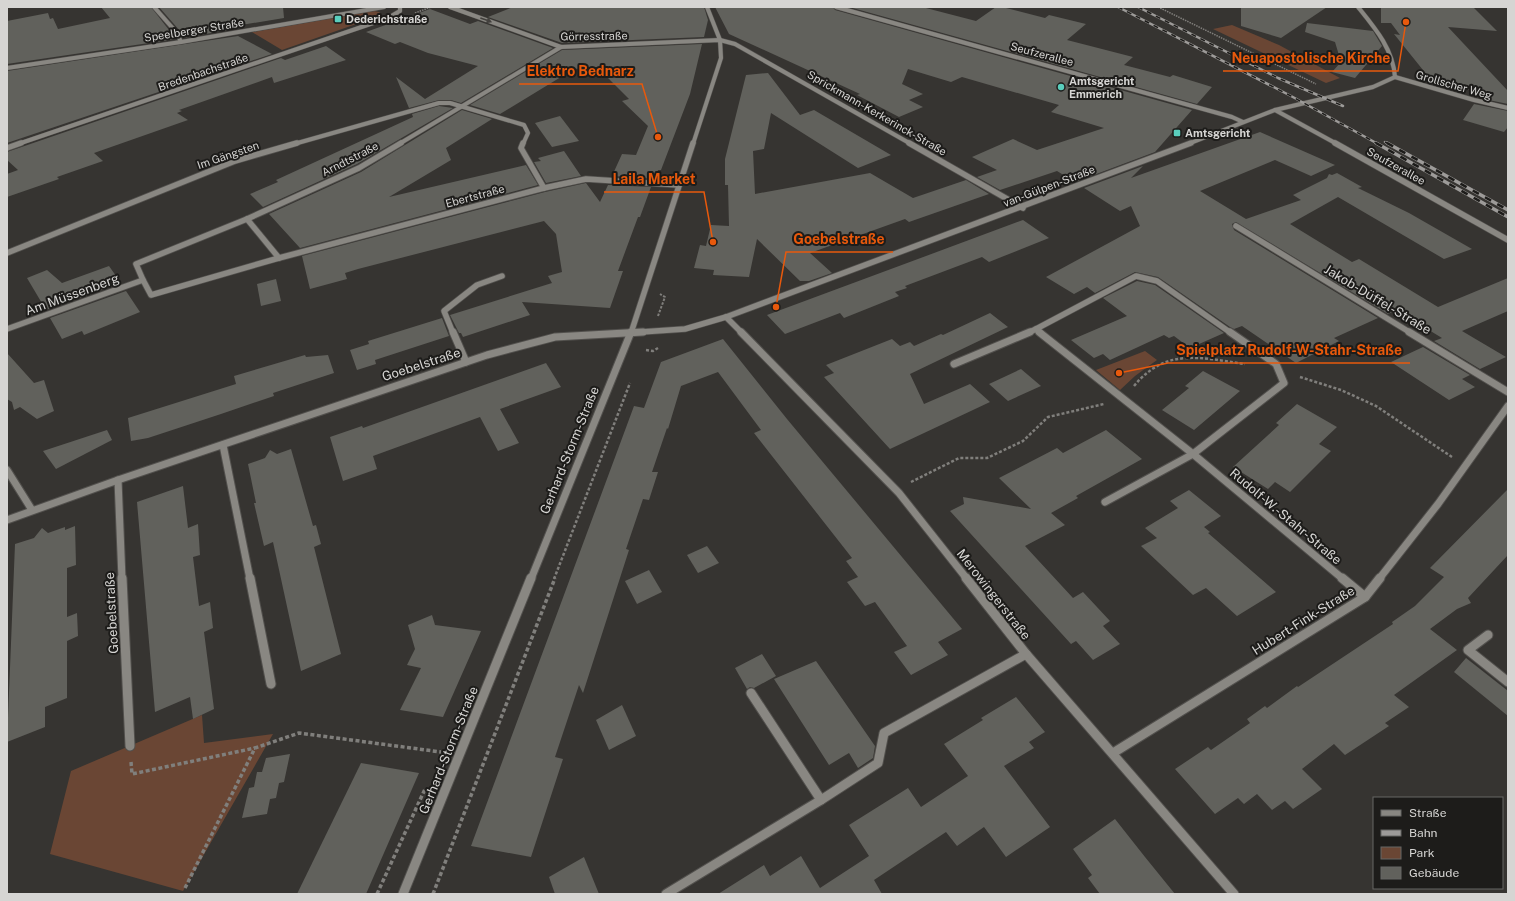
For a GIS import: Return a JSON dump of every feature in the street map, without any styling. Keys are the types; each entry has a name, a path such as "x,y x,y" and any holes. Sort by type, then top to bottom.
{"street":[{"path":"154,7 177,34 181,42"},
{"name":"Speelberger Straße","path":"7,68 181,42 384,7"},
{"name":"Bredenbachstraße","path":"7,148 388,18 400,11 400,7"},
{"name":"Görresstraße","path":"450,7 561,47 720,40"},
{"name":"Gerhard-Storm-Straße","path":"403,894 631,332 721,58 720,40 707,7"},
{"name":"Seufzerallee","path":"836,7 1232,117 1242,122"},
{"path":"1358,7 1370,22 1392,56 1395,67 1395,78"},
{"name":"Sprickmann-Kerkerinck-Straße","path":"720,40 741,47 1023,208"},
{"name":"Arndtstraße","path":"144,280 136,264 247,219 359,168 464,107 561,47"},
{"name":"van-Gülpen-Straße","path":"631,332 686,329 726,318 1023,208 1275,110 1373,87 1395,78"},
{"name":"Grollscher Weg","path":"1395,78 1508,108"},
{"name":"Im Gängsten","path":"7,253 235,161 429,105 450,103 524,125 528,133 521,148 544,188"},
{"name":"Seufzerallee","path":"1275,110 1508,240"},
{"name":"Ebertstraße","path":"144,280 151,295 279,258 544,188 586,180 679,185"},
{"path":"247,219 279,258"},
{"name":"Jakob-Düffel-Straße","path":"1236,226 1508,392"},
{"path":"466,362 444,311 477,285 502,276"},
{"path":"954,364 1036,329 1136,276 1157,281 1276,364 1284,383 1193,454 1105,502"},
{"name":"Am Müssenberg","path":"7,329 144,280"},
{"name":"Merowingerstraße","path":"726,318 817,408 898,493 1026,654 1234,894"},
{"name":"Rudolf-W.-Stahr-Straße","path":"1036,329 1193,454 1365,597"},
{"name":"Goebelstraße","path":"7,520 118,480 466,362 555,337 631,332"},
{"name":"Hubert-Fink-Straße","path":"1113,753 1365,597 1438,504 1508,406"},
{"path":"224,445 271,684"},
{"path":"7,470 32,510"},
{"name":"Goebelstraße","path":"118,480 130,746"},
{"path":"1488,635 1468,650 1508,682"},
{"path":"666,894 821,800 878,763 884,733 1026,654"},
{"path":"750,693 821,800"}],"path":[{"path":"1158,7 1337,95"},
{"path":"643,350 656,322 665,297 646,286"},
{"path":"434,894 632,380"},
{"path":"898,493 913,481 959,458 987,458 1023,441 1048,417 1124,399"},
{"path":"132,774 255,748 299,733 441,752"},
{"path":"186,888 255,748"}],"green space":[{"path":"374,11 379,12 382,15 282,50 252,32"},
{"path":"1232,25 1279,45 1340,78 1326,83 1213,29"},
{"path":"1145,351 1157,360 1135,376 1120,390 1096,370"},
{"path":"202,715 204,743 273,734 183,891 50,854 71,771"}],"building":[{"path":"101,7 151,7 176,39 7,64 7,21 48,13 50,19 53,18 58,29 110,18"},
{"path":"159,7 283,7 284,18 223,28 228,30 183,38 180,31"},
{"path":"513,7 704,7 708,20 704,37 562,43 488,17"},
{"path":"715,7 833,7 835,10 1192,110 1155,152 1075,182 1057,171 1000,190 977,177 997,170 972,157 1013,139 1037,150 1104,128 1051,112 1059,105 962,77 951,82 908,69 902,84 923,94 909,100 923,107 899,117 857,95 860,94 729,34"},
{"path":"849,7 922,7 976,21 996,7 1002,7 1045,18 1049,15 1086,24 1067,40 1133,57 1124,65 1170,77 1173,75 1212,87 1197,104"},
{"path":"1241,7 1327,7 1281,38 1241,26"},
{"path":"1381,7 1473,7 1497,31 1448,27 1508,91 1508,104 1479,98 1481,94 1427,75 1394,34 1400,35 1391,23 1381,23"},
{"path":"430,9 470,24 478,21 553,48 461,103 451,100 439,100 409,108 396,77 425,99 478,66 428,53 400,42 395,44 366,32"},
{"path":"1307,23 1373,31 1382,46 1355,78 1332,72 1341,62 1335,42 1305,32"},
{"path":"238,36 272,54 7,143 7,71"},
{"path":"702,44 690,94 661,170 658,170 655,179 612,176 622,154 636,155 648,126 622,101 629,99 597,67 574,69 500,114 470,105 562,50"},
{"path":"326,46 346,60 274,83 272,77 179,110 182,111 177,113 188,120 94,153 103,161 57,177 59,179 7,197 7,174 18,170 7,160 7,152 281,58 285,60"},
{"path":"768,73 800,115 814,110 891,155 858,168 771,113 764,149 753,151 755,194 870,173 913,198 966,180 989,194 909,222 905,219 810,253 832,273 809,281 800,281 757,239 749,277 713,275 714,270 694,268 700,245 706,246 711,225 729,226 728,185 725,185 725,159 746,75"},
{"path":"1474,104 1508,111 1508,127 1504,132 1463,120"},
{"path":"439,106 453,108 357,164 263,207 250,194 278,182 276,180 413,117 412,114"},
{"path":"462,110 492,119 446,148 451,160 389,197 526,165 538,185 300,248 269,214 361,172"},
{"path":"560,116 579,141 552,147 535,123"},
{"path":"1260,132 1335,165 1311,176 1275,160 1200,191 1246,219 1301,200 1293,195 1327,178 1329,174 1332,175 1337,173 1362,187 1358,188 1409,213 1472,249 1444,259 1338,197 1290,224 1352,262 1359,259 1438,307 1508,278 1508,311 1462,331 1506,357 1480,369 1434,341 1442,338 1396,310 1388,314 1236,222 1232,224 1234,230 1378,318 1334,338 1339,341 1296,363 1242,326 1234,329 1230,327 1158,277 1135,272 1095,293 1087,287 1074,294 1046,277 1140,226 1131,206 1120,211 1084,188 1143,166 1131,178"},
{"path":"564,151 581,176 546,183 534,162 541,161 538,158"},
{"path":"586,183 600,202 608,185 651,187 618,271 623,271 610,308 522,302 530,315 463,337 461,333 459,333 450,315 552,283 548,276 562,272 556,234 544,221 358,269 345,273 347,279 310,289 302,256 545,192"},
{"path":"1023,220 1049,238 989,262 982,257 905,286 907,288 895,292 899,296 844,318 840,313 785,334 767,315"},
{"path":"109,266 121,283 46,310 27,278 47,270 62,283"},
{"path":"276,279 281,301 261,306 257,284"},
{"path":"1137,281 1155,285 1224,333 1190,348 1174,336 1169,338 1164,335 1110,360 1103,354 1094,358 1071,340 1127,316 1103,298"},
{"path":"126,291 140,312 84,335 82,331 62,339 50,318"},
{"path":"990,313 1008,327 910,374 924,404 970,384 990,402 890,449 824,377 834,373 826,365 892,339 900,346 910,342 914,346 941,334 943,335"},
{"path":"442,318 449,336 375,360 376,364 357,370 350,350 369,344 368,341"},
{"path":"723,339 787,419 962,629 938,642 948,655 911,675 894,652 907,646 875,602 865,606 847,582 858,577 846,561 852,558 754,433 761,430 718,372 681,386 668,429 667,428 652,472 658,472 649,500 643,499 626,549 629,550 583,693 579,685 555,757 563,759 531,857 471,846 634,406 644,408 661,362"},
{"path":"1423,347 1470,375 1462,379 1475,387 1449,400 1391,362"},
{"path":"7,353 34,383 44,380 54,411 37,419 20,407 14,410 12,402 7,399"},
{"path":"305,355 306,357 328,355 334,373 273,393 274,396 221,414 148,438 131,441 128,418 236,384 234,376"},
{"path":"546,363 561,387 500,409 519,443 498,451 480,417 373,456 377,469 343,481 330,437 362,426 363,428"},
{"path":"1021,369 1041,386 1008,401 989,384"},
{"path":"1203,371 1240,391 1194,430 1162,410 1189,388 1185,386"},
{"path":"1297,404 1337,427 1319,444 1331,451 1290,492 1275,482 1268,489 1233,467 1279,425 1276,423"},
{"path":"107,430 112,440 56,469 43,451"},
{"path":"1106,430 1142,459 1076,496 1078,498 1051,513 1065,525 1025,546 1073,598 1083,592 1110,621 1103,626 1120,644 1093,660 1076,641 1071,644 950,511 964,504 963,497 1031,509 999,478 1057,448 1063,453"},
{"path":"291,449 313,526 316,525 321,544 314,547 341,654 301,671 273,542 264,546 254,503 256,503 248,464 265,458 270,450 277,454"},
{"path":"183,486 188,528 198,524 200,555 193,557 199,606 210,602 213,628 204,632 214,709 193,719 190,697 155,712 137,502"},
{"path":"1508,489 1508,555 1468,598 1471,603 1457,609 1430,629 1457,650 1394,695 1409,707 1385,723 1389,726 1345,755 1334,744 1302,769 1322,789 1293,809 1285,801 1272,810 1257,794 1244,804 1238,798 1215,814 1175,769 1208,747 1211,750 1250,723 1247,719 1265,706 1267,708 1297,686 1298,687 1393,624 1392,622 1415,606 1444,577 1430,568"},
{"path":"1189,490 1221,516 1204,527 1210,532 1208,533 1276,592 1237,616 1206,588 1193,595 1141,546 1157,538 1145,528 1178,508 1170,501"},
{"path":"75,526 76,565 67,568 67,617 77,613 78,636 67,641 67,698 45,707 45,727 7,742 15,544 34,538 42,528 48,533 65,527 65,530"},
{"path":"707,546 719,563 698,573 687,555"},
{"path":"649,570 662,592 637,604 625,581"},
{"path":"432,615 435,625 481,631 443,717 400,710 421,668 407,665 415,649 408,625"},
{"path":"762,654 776,676 754,688 750,687 747,689 735,668"},
{"path":"1466,658 1508,691 1508,716 1454,672"},
{"path":"816,661 875,746 873,758 858,768 849,753 829,765 774,679"},
{"path":"1016,697 1045,732 1029,742 1034,748 1004,766 1050,827 1006,857 984,827 957,846 946,832 874,880 882,894 718,894 764,865 770,876 801,856 820,888 869,856 849,825 908,788 921,807 968,776 944,744 983,720 981,718"},
{"path":"622,705 636,736 609,750 596,720"},
{"path":"290,754 284,782 279,783 276,798 270,799 267,814 242,818 249,788 254,787 257,772 262,772 266,758"},
{"path":"361,763 419,773 366,894 297,894"},
{"path":"1115,819 1175,894 1100,894 1088,878 1092,875 1073,849"},
{"path":"584,857 599,894 555,894 549,877"}],"railway":[{"path":"1118,7 1291,96 1378,144"},
{"path":"1138,7 1278,78 1343,106"},
{"path":"1376,143 1508,217"},
{"path":"1387,143 1508,210"}],"place":[{"name":"Dederichstraße","path":"338,19"},
{"name":"Neuapostolische Kirche","path":"1406,22"},
{"name":"Amtsgericht Emmerich","path":"1061,87"},
{"name":"Amtsgericht","path":"1177,133"},
{"name":"Elektro Bednarz","path":"658,137"},
{"name":"Laila Market","path":"713,242"},
{"name":"Goebelstraße","path":"776,307"},
{"name":"Spielplatz Rudolf-W-Stahr-Straße","path":"1119,373"}]}
